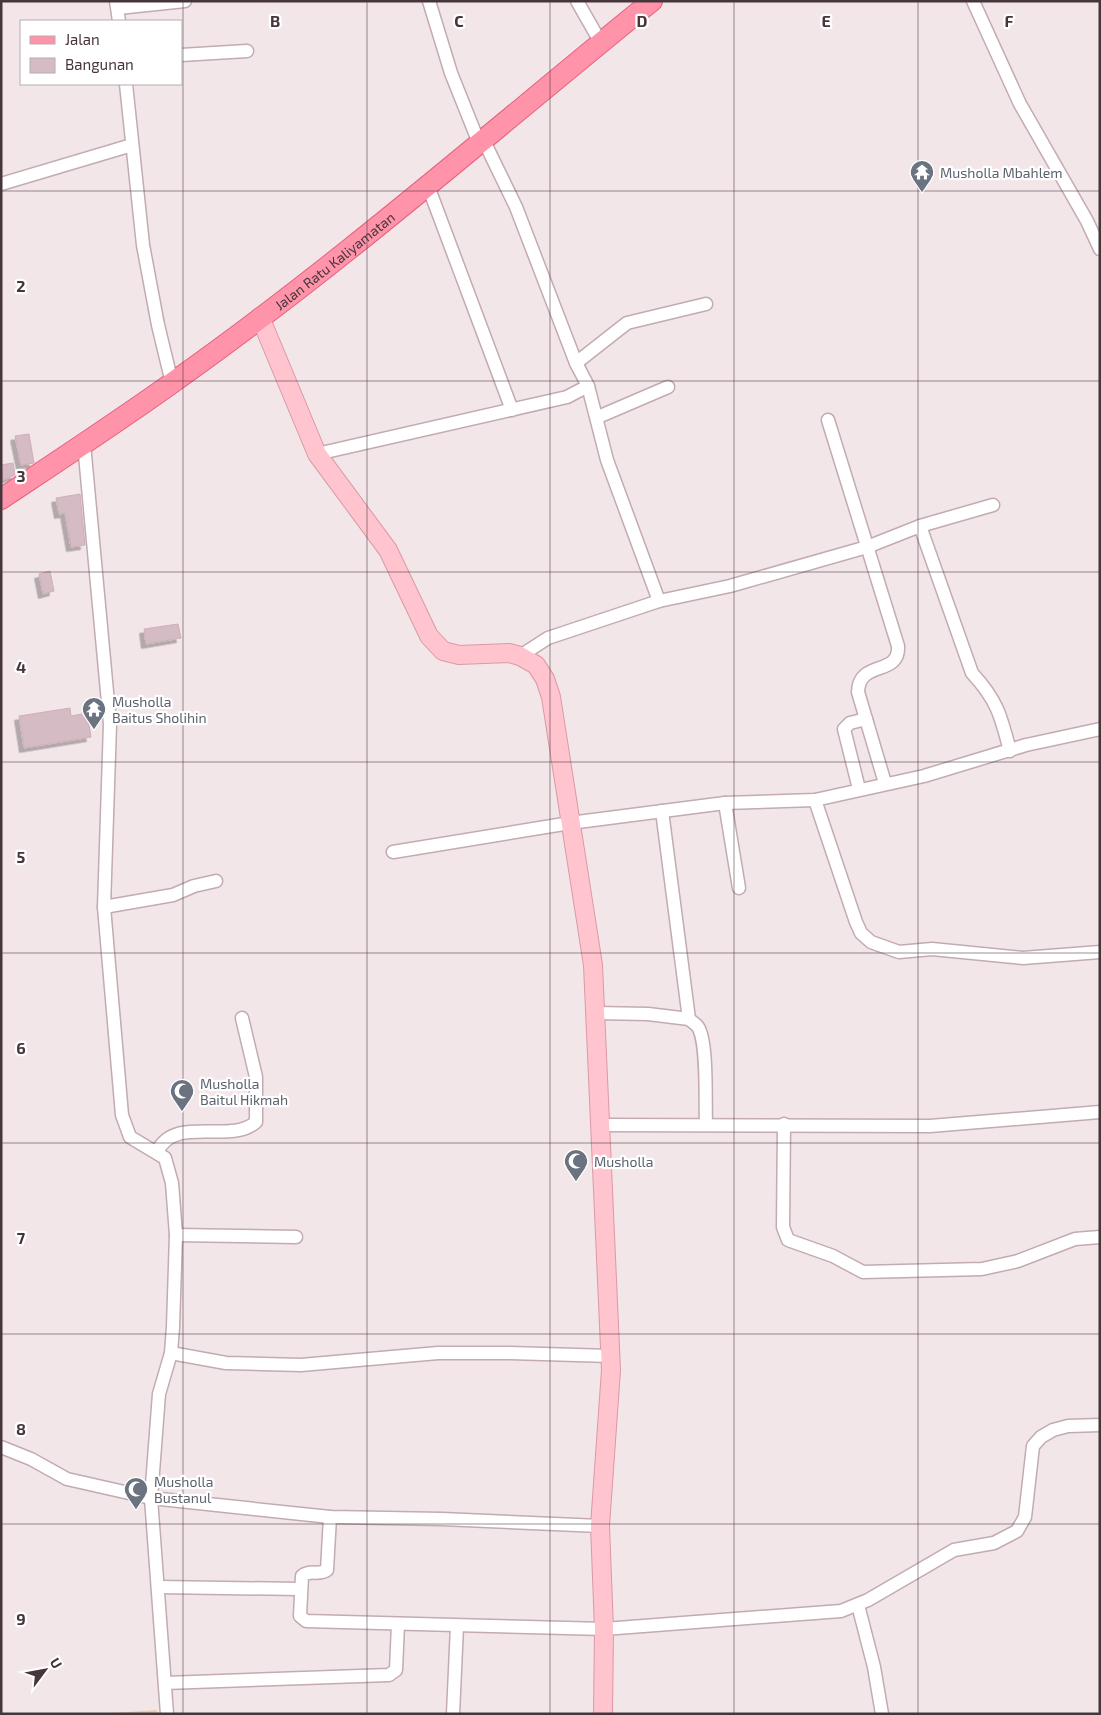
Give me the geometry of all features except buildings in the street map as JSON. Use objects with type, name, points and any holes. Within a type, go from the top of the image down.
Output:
[{"type":"main road","name":"Jalan Ratu Kaliyamatan","points":[[1,499],[172,383],[260,317],[428,186],[481,140],[652,1]]},
{"type":"street","points":[[118,10],[185,1]]},
{"type":"street","points":[[429,1],[452,73],[481,140],[516,207],[576,363],[588,386],[598,417],[600,438],[607,460],[659,601]]},
{"type":"street","points":[[577,1],[601,43]]},
{"type":"street","points":[[973,1],[1020,104],[1087,221],[1100,249]]},
{"type":"street","points":[[182,56],[247,51]]},
{"type":"street","points":[[126,85],[143,245],[158,325],[172,383]]},
{"type":"street","points":[[1,184],[132,146]]},
{"type":"street","points":[[428,186],[512,410]]},
{"type":"street","points":[[576,363],[627,323],[706,304]]},
{"type":"street","points":[[260,317],[317,454],[388,550],[429,636],[444,651],[459,655],[509,654],[520,656],[536,665],[545,679],[551,697],[593,966],[596,1013],[599,1125],[610,1356],[600,1526],[604,1629],[604,1714]]},
{"type":"street","points":[[317,454],[512,410],[567,396],[588,386]]},
{"type":"street","points":[[598,417],[668,387]]},
{"type":"street","points":[[828,420],[893,626],[898,654],[889,665],[865,674],[861,678],[858,692],[885,783]]},
{"type":"street","points":[[84,444],[110,724],[104,907],[122,1115],[130,1136],[165,1158],[169,1170],[176,1235],[171,1353],[159,1394],[151,1498],[167,1714]]},
{"type":"street","points":[[520,656],[548,638],[659,601],[730,586],[867,547],[920,526],[993,505]]},
{"type":"street","points":[[920,526],[972,673],[990,693],[996,704],[1010,750]]},
{"type":"street","points":[[859,789],[844,729],[850,723],[866,719]]},
{"type":"street","points":[[393,852],[570,823],[725,803],[815,800],[885,783],[924,776],[1062,736],[1100,729]]},
{"type":"street","points":[[815,800],[856,922],[861,933],[871,942],[899,952],[932,949],[1022,958],[1100,952]]},
{"type":"street","points":[[725,803],[738,888]]},
{"type":"street","points":[[662,811],[689,1019]]},
{"type":"street","points":[[104,907],[173,894],[194,886],[216,882]]},
{"type":"street","points":[[596,1013],[648,1014],[689,1019],[697,1025],[701,1034],[705,1074],[706,1124]]},
{"type":"street","points":[[157,1152],[161,1143],[169,1137],[199,1130],[242,1130],[256,1122],[256,1077],[242,1018]]},
{"type":"street","points":[[599,1125],[784,1124],[930,1126],[1100,1112]]},
{"type":"street","points":[[784,1124],[783,1227],[788,1240],[833,1256],[863,1272],[982,1268],[1018,1261],[1075,1240],[1100,1237]]},
{"type":"street","points":[[176,1235],[296,1237]]},
{"type":"street","points":[[171,1353],[226,1363],[300,1365],[438,1353],[510,1352],[610,1356]]},
{"type":"street","points":[[330,1517],[327,1570],[324,1572],[305,1573],[302,1576],[300,1616],[306,1621],[604,1629],[841,1611],[858,1605],[954,1550],[994,1542],[1017,1531],[1025,1517],[1033,1446],[1041,1436],[1053,1430],[1068,1426],[1100,1425]]},
{"type":"street","points":[[1,1447],[67,1479],[151,1498],[330,1517],[442,1519],[600,1526]]},
{"type":"street","points":[[158,1587],[300,1589]]},
{"type":"street","points":[[858,1605],[874,1667],[882,1714]]},
{"type":"street","points":[[165,1683],[389,1676],[396,1670],[398,1624]]},
{"type":"street","points":[[453,1714],[457,1626]]},
{"type":"shaded area","points":[[157,1710],[157,1714],[113,1714],[113,1713]]},
{"type":"place","name":"Musholla Mbahlem","points":[[922,193]]},
{"type":"place","name":"Musholla Baitus Sholihin","points":[[94,730]]},
{"type":"place","name":"Musholla Baitul Hikmah","points":[[182,1112]]},
{"type":"place","name":"Musholla","points":[[576,1182]]},
{"type":"place","name":"Musholla Bustanul","points":[[136,1510]]}]
